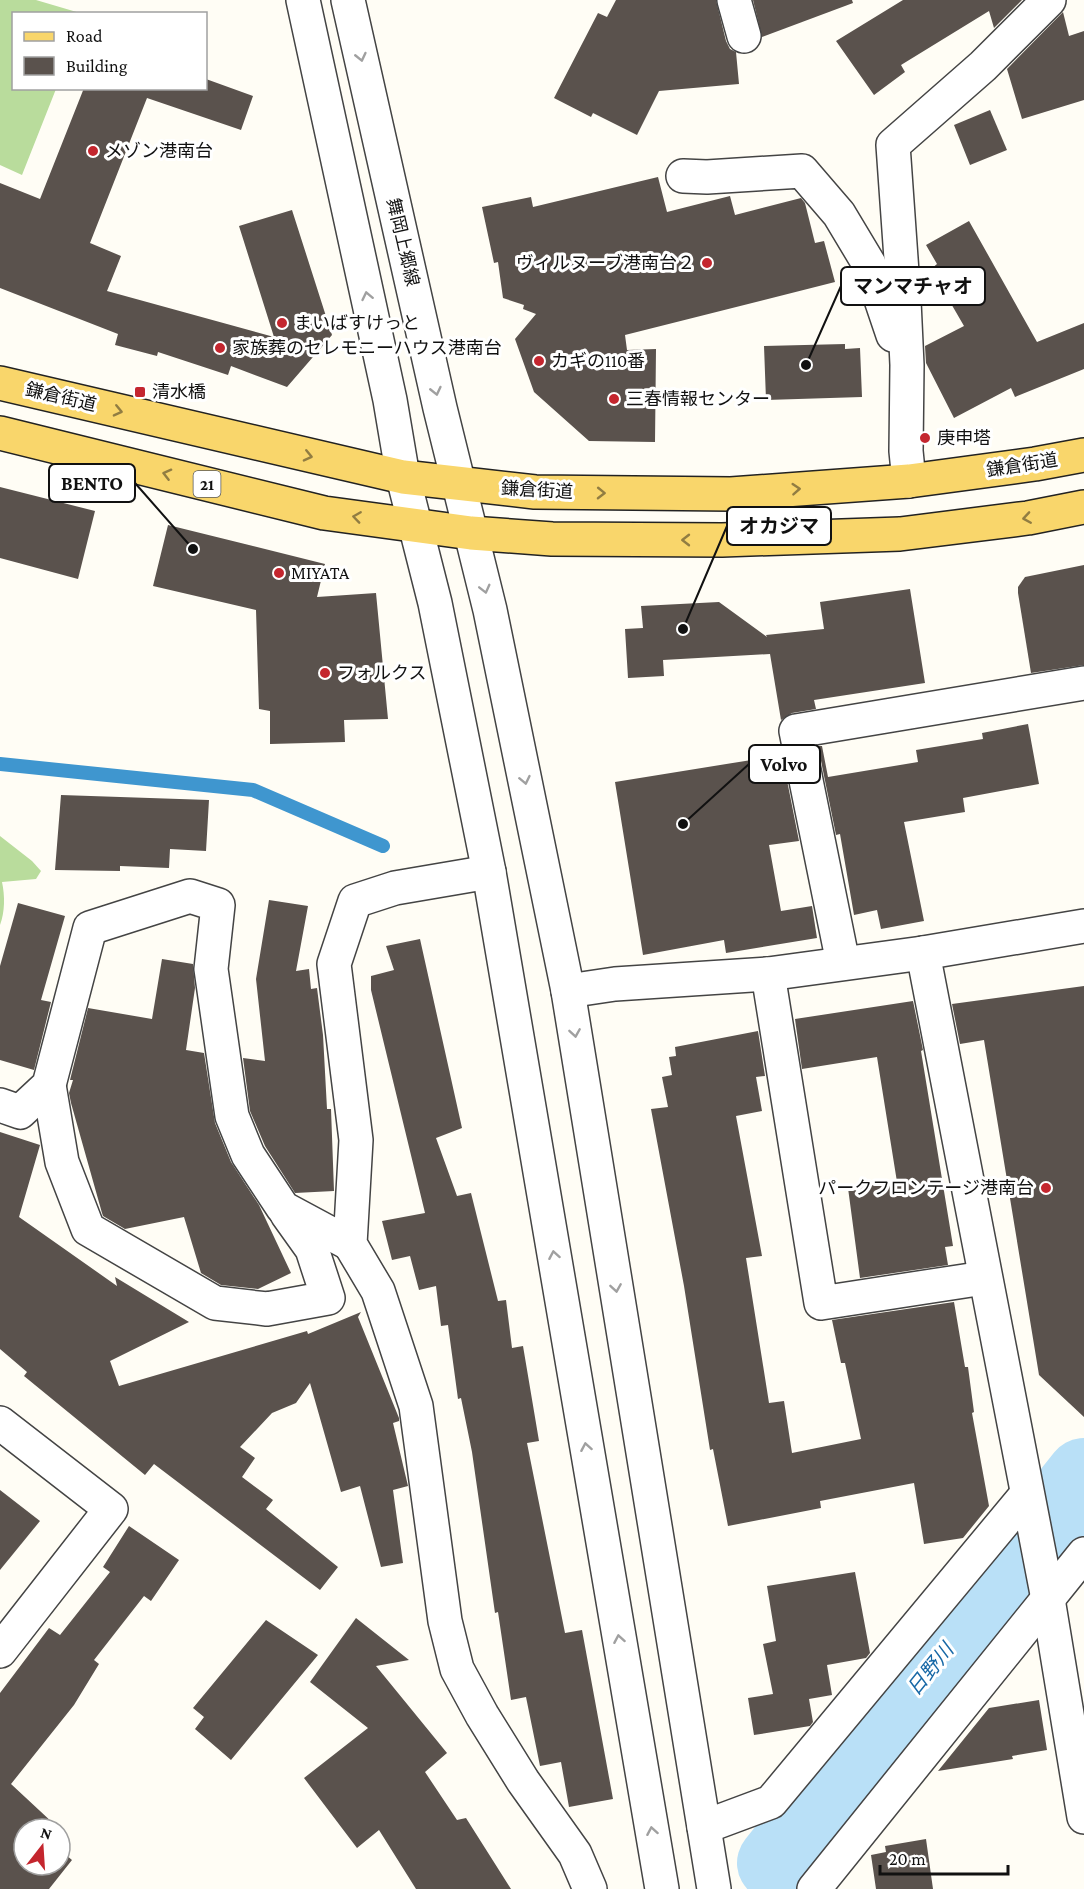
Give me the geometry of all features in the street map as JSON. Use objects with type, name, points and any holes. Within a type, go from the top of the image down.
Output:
[{"type":"main road","name":"鎌倉街道","points":[[0,382],[403,477],[535,492],[731,494],[909,481],[1084,455]]},
{"type":"main road","name":"21","points":[[0,433],[324,513],[471,533],[552,539],[711,540],[900,534],[1028,519],[1084,507]]},
{"type":"street","points":[[303,0],[390,400],[403,477],[435,603],[489,872],[662,1889]]},
{"type":"street","name":"舞岡上郷線","points":[[348,0],[490,610],[568,991],[714,1889]]},
{"type":"street","points":[[734,0],[744,36]]},
{"type":"street","points":[[909,481],[906,451],[906,365],[893,145],[983,66],[1048,0]]},
{"type":"street","points":[[683,176],[706,177],[802,171],[839,214],[869,264],[892,333],[906,365]]},
{"type":"street","points":[[843,963],[796,731],[1084,683]]},
{"type":"street","points":[[350,1245],[356,1140],[334,964],[355,901],[395,888],[489,872]]},
{"type":"street","points":[[190,896],[218,905],[210,969],[232,1116],[248,1155],[312,1249],[328,1298],[267,1309],[215,1303],[88,1229],[62,1162],[49,1085],[90,928],[190,896]]},
{"type":"street","points":[[568,991],[615,984],[768,974],[924,953],[1084,926]]},
{"type":"street","points":[[924,953],[984,1278],[1047,1598],[1084,1817]]},
{"type":"street","points":[[768,974],[821,1303],[984,1278]]},
{"type":"street","points":[[0,1105],[20,1112],[49,1085]]},
{"type":"street","points":[[283,1208],[350,1245],[378,1291],[416,1406],[445,1621],[457,1669],[482,1715],[523,1781],[574,1854],[590,1889]]},
{"type":"street","points":[[0,1423],[111,1509],[0,1651]]},
{"type":"street","points":[[704,1827],[771,1802],[1027,1496]]},
{"type":"street","points":[[814,1889],[1084,1554]]},
{"type":"green space","points":[[0,0],[36,0],[77,12],[12,12],[12,90],[56,90],[22,175],[0,165]]},
{"type":"green space","points":[[0,836],[41,871],[36,879],[2,882],[4,904],[0,925]]},
{"type":"building","points":[[616,0],[716,0],[726,41],[730,49],[736,52],[739,84],[659,91],[637,135],[593,113],[591,117],[554,98],[598,13],[607,17]]},
{"type":"building","points":[[753,0],[852,0],[853,3],[762,37]]},
{"type":"building","points":[[903,0],[1022,0],[994,28],[989,11],[901,65],[905,72],[874,95],[836,41]]},
{"type":"building","points":[[1063,12],[1069,36],[1084,31],[1084,100],[1022,119],[1007,69]]},
{"type":"building","points":[[207,79],[253,96],[241,130],[147,98],[90,243],[121,256],[107,291],[274,337],[239,226],[292,210],[332,335],[287,387],[231,366],[228,375],[158,352],[157,356],[115,345],[118,334],[0,288],[0,183],[40,199],[83,90],[207,90]]},
{"type":"building","points":[[990,110],[1007,150],[970,165],[954,125]]},
{"type":"building","points":[[658,177],[667,212],[730,196],[735,215],[801,198],[805,203],[815,243],[824,241],[835,282],[625,335],[627,350],[656,349],[655,442],[589,441],[534,392],[515,339],[536,314],[523,309],[524,305],[503,298],[498,262],[494,263],[482,207],[531,197],[533,207]]},
{"type":"building","points":[[969,221],[1037,342],[1084,323],[1084,369],[1015,397],[1011,388],[954,418],[926,363],[925,346],[964,326],[931,269],[937,264],[926,245]]},
{"type":"building","points":[[845,344],[845,349],[860,348],[862,397],[766,400],[764,346]]},
{"type":"building","points":[[0,487],[95,511],[78,579],[0,558]]},
{"type":"building","points":[[168,525],[325,564],[317,597],[376,593],[388,719],[344,720],[345,742],[270,744],[270,711],[259,709],[256,610],[153,586]]},
{"type":"building","points":[[1084,565],[1084,665],[1031,673],[1018,587],[1025,577]]},
{"type":"building","points":[[910,589],[925,683],[814,700],[816,709],[792,713],[781,720],[770,654],[663,660],[664,676],[628,678],[625,629],[643,628],[641,606],[719,602],[767,637],[766,635],[824,629],[820,602]]},
{"type":"building","points":[[1028,724],[1039,784],[963,798],[965,812],[904,822],[924,921],[881,929],[877,910],[854,915],[840,834],[836,835],[818,746],[822,746],[828,777],[918,762],[916,750],[983,739],[982,733]]},
{"type":"building","points":[[782,755],[799,841],[769,845],[781,911],[812,906],[817,938],[726,953],[724,940],[643,955],[615,782]]},
{"type":"building","points":[[61,795],[209,800],[206,851],[170,849],[169,868],[120,866],[120,871],[55,870]]},
{"type":"building","points":[[269,900],[308,906],[296,971],[309,969],[311,989],[317,988],[323,1035],[327,1109],[331,1109],[334,1191],[295,1193],[265,1146],[250,1111],[243,1058],[265,1061],[256,979]]},
{"type":"building","points":[[18,903],[65,916],[41,1000],[51,1002],[34,1070],[0,1060],[0,966]]},
{"type":"building","points":[[420,939],[462,1128],[436,1138],[457,1196],[471,1193],[498,1301],[506,1300],[512,1348],[523,1346],[539,1441],[527,1443],[565,1633],[582,1630],[613,1799],[569,1807],[561,1762],[540,1766],[526,1697],[511,1700],[498,1612],[495,1613],[472,1452],[461,1398],[458,1399],[448,1325],[441,1326],[436,1286],[419,1290],[410,1256],[392,1260],[382,1221],[425,1213],[371,990],[371,976],[394,970],[386,946]]},
{"type":"building","points":[[162,959],[193,964],[195,988],[186,1050],[204,1053],[215,1123],[231,1162],[259,1205],[291,1273],[258,1289],[221,1285],[201,1273],[184,1217],[125,1229],[103,1216],[102,1213],[71,1103],[69,1093],[73,1080],[70,1080],[88,1008],[152,1019]]},
{"type":"building","name":"パークフロンテージ港南台","points":[[1084,986],[1084,1417],[1039,1375],[984,1040],[960,1044],[952,1004]]},
{"type":"building","points":[[913,1001],[923,1050],[921,1051],[953,1246],[945,1247],[948,1265],[860,1278],[848,1188],[897,1182],[877,1057],[802,1069],[795,1019]]},
{"type":"building","points":[[758,1031],[765,1076],[756,1077],[762,1111],[736,1116],[762,1256],[746,1258],[769,1403],[784,1401],[792,1453],[861,1439],[845,1363],[841,1363],[832,1320],[954,1302],[965,1367],[968,1367],[974,1412],[972,1413],[989,1506],[963,1538],[924,1544],[914,1483],[820,1501],[821,1508],[728,1526],[713,1449],[710,1450],[684,1286],[651,1109],[668,1107],[662,1077],[672,1075],[669,1057],[676,1056],[675,1047]]},
{"type":"building","points":[[0,1132],[40,1145],[19,1217],[117,1286],[115,1277],[189,1322],[110,1361],[119,1386],[307,1331],[308,1334],[361,1312],[358,1317],[399,1418],[399,1421],[393,1423],[408,1486],[393,1490],[403,1563],[381,1567],[360,1486],[341,1492],[310,1383],[296,1403],[272,1413],[240,1447],[255,1458],[242,1477],[273,1500],[266,1509],[338,1567],[320,1590],[154,1464],[145,1475],[24,1376],[27,1372],[0,1349]]},
{"type":"building","points":[[0,1490],[40,1521],[0,1570]]},
{"type":"building","points":[[129,1526],[179,1560],[151,1601],[144,1596],[94,1660],[99,1664],[74,1705],[11,1784],[46,1817],[12,1817],[12,1877],[59,1877],[49,1889],[0,1889],[0,1693],[49,1628],[60,1635],[110,1572],[103,1567]]},
{"type":"building","points":[[855,1572],[870,1653],[866,1658],[827,1665],[832,1695],[809,1699],[813,1722],[810,1726],[754,1735],[748,1698],[773,1694],[763,1644],[776,1641],[767,1586]]},
{"type":"building","points":[[356,1618],[409,1660],[376,1666],[447,1753],[425,1772],[457,1820],[466,1818],[511,1889],[416,1889],[379,1830],[357,1848],[304,1778],[368,1728],[310,1682]]},
{"type":"building","points":[[266,1620],[318,1655],[231,1760],[195,1729],[204,1717],[193,1708]]},
{"type":"building","points":[[1039,1700],[1047,1750],[1012,1756],[1013,1759],[938,1771],[989,1708]]},
{"type":"building","points":[[926,1839],[933,1889],[876,1889],[871,1855],[886,1852],[885,1846]]},
{"type":"waterway","points":[[0,764],[253,790],[383,846]]},
{"type":"waterway","name":"日野川","points":[[775,1863],[1084,1476]]},
{"type":"place","name":"メゾン港南台","points":[[93,151]]},
{"type":"place","name":"ヴィルヌーブ港南台２","points":[[707,263]]},
{"type":"place","name":"まいばすけっと","points":[[282,323]]},
{"type":"place","name":"家族葬のセレモニーハウス港南台","points":[[220,348]]},
{"type":"place","name":"カギの110番","points":[[539,361]]},
{"type":"place","name":"マンマチャオ","points":[[806,365]]},
{"type":"place","name":"清水橋","points":[[140,392]]},
{"type":"place","name":"三春情報センター","points":[[614,399]]},
{"type":"place","name":"庚申塔","points":[[925,438]]},
{"type":"place","name":"BENTO","points":[[193,549]]},
{"type":"place","name":"MIYATA","points":[[279,573]]},
{"type":"place","name":"オカジマ","points":[[683,629]]},
{"type":"place","name":"フォルクス","points":[[325,673]]},
{"type":"place","name":"Volvo","points":[[683,824]]},
{"type":"place","name":"パークフロンテージ港南台","points":[[1046,1188]]}]
